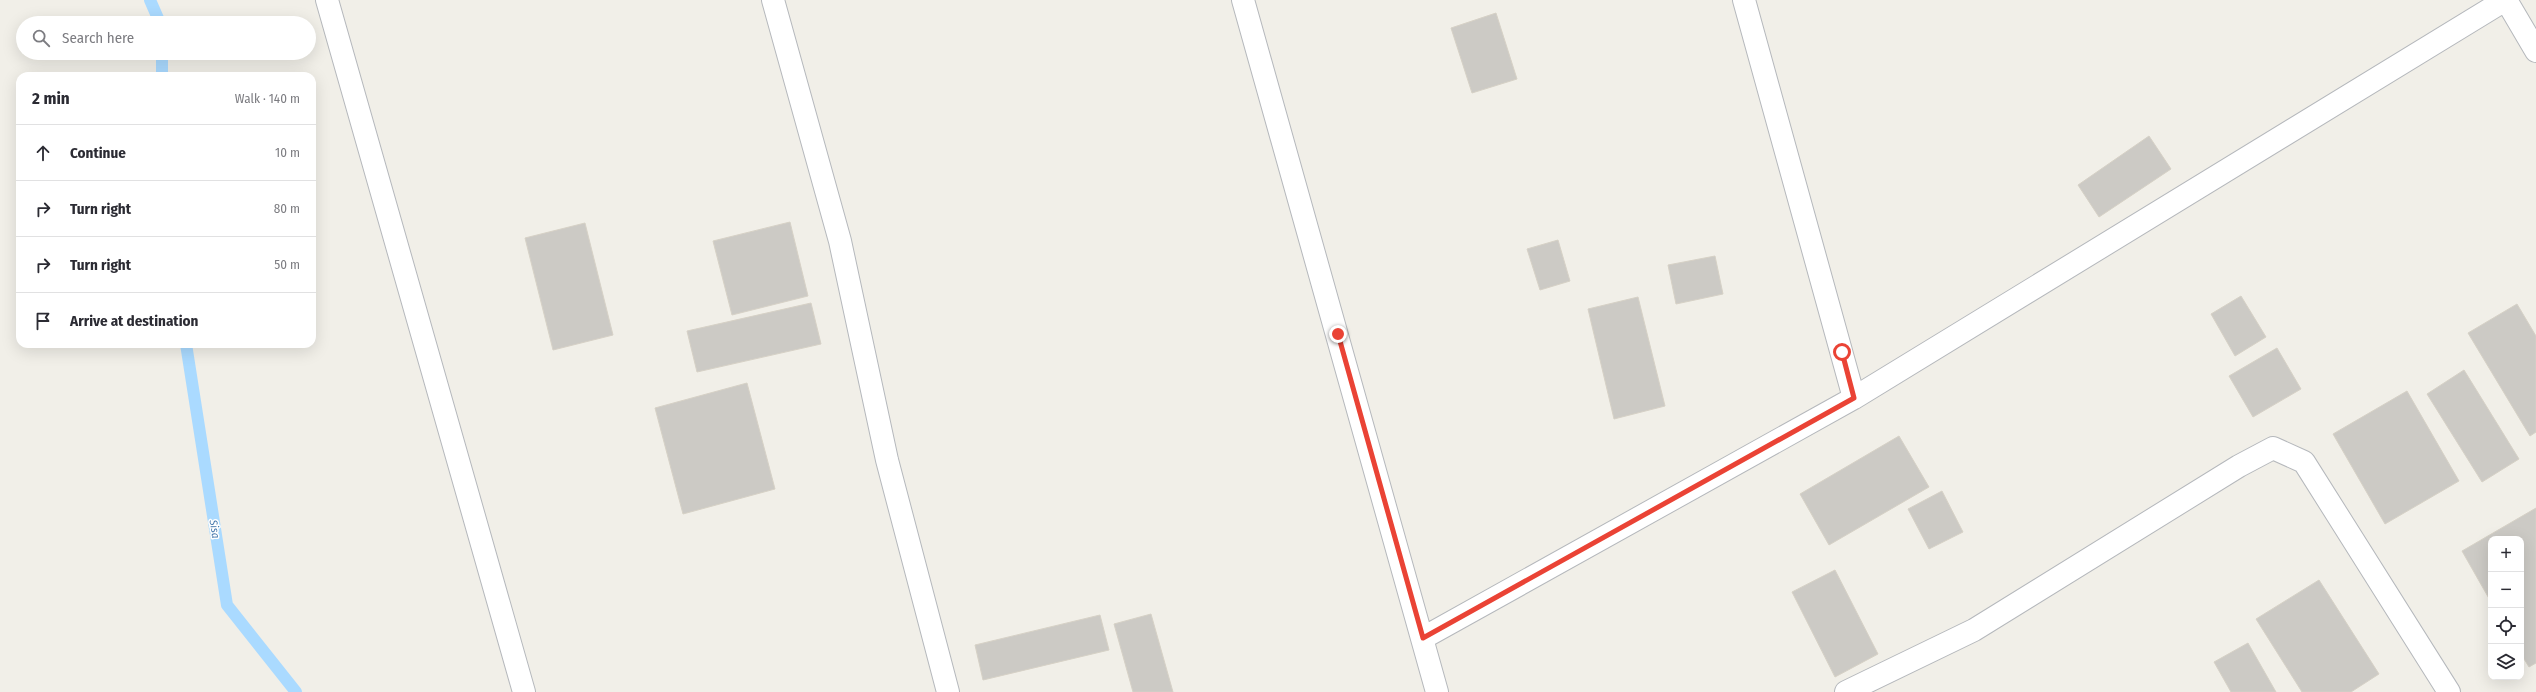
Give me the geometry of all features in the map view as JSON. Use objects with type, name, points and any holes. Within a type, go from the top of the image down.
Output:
[{"type":"street","points":[[326,0],[524,692]]},
{"type":"street","points":[[773,0],[840,241],[887,460],[948,692]]},
{"type":"street","points":[[1243,0],[1437,692]]},
{"type":"street","points":[[1744,0],[1854,398]]},
{"type":"street","points":[[1423,638],[1854,398],[2506,0],[2536,51]]},
{"type":"street","points":[[1846,692],[1974,630],[2239,466],[2273,448],[2304,462],[2449,692]]},
{"type":"building","points":[[1496,13],[1517,79],[1472,93],[1451,28]]},
{"type":"building","points":[[2149,136],[2171,169],[2099,217],[2078,185]]},
{"type":"building","points":[[790,222],[808,296],[732,315],[713,241]]},
{"type":"building","points":[[585,223],[613,335],[553,350],[525,238]]},
{"type":"building","points":[[1558,240],[1570,281],[1540,290],[1527,249]]},
{"type":"building","points":[[1715,256],[1723,294],[1676,304],[1668,265]]},
{"type":"building","points":[[2241,296],[2266,337],[2235,356],[2211,314]]},
{"type":"building","points":[[1638,297],[1665,406],[1614,419],[1588,309]]},
{"type":"building","points":[[811,303],[821,344],[697,372],[687,331]]},
{"type":"building","points":[[2517,304],[2536,336],[2536,432],[2530,436],[2468,333]]},
{"type":"building","points":[[2277,348],[2301,389],[2253,417],[2229,376]]},
{"type":"building","points":[[2464,370],[2519,459],[2482,482],[2427,394]]},
{"type":"building","points":[[747,383],[775,489],[683,514],[655,408]]},
{"type":"building","points":[[2407,391],[2459,481],[2385,524],[2333,434]]},
{"type":"building","points":[[1899,436],[1929,487],[1829,545],[1800,494]]},
{"type":"building","points":[[1942,491],[1963,532],[1929,549],[1908,509]]},
{"type":"building","points":[[2536,508],[2536,663],[2529,667],[2524,659],[2524,536],[2488,536],[2488,597],[2462,551]]},
{"type":"building","points":[[1835,570],[1878,654],[1835,677],[1792,592]]},
{"type":"building","points":[[2319,580],[2379,674],[2351,692],[2302,692],[2256,619]]},
{"type":"building","points":[[1151,614],[1173,692],[1133,692],[1114,624]]},
{"type":"building","points":[[1100,615],[1109,650],[983,680],[975,645]]},
{"type":"building","points":[[2248,643],[2276,692],[2231,692],[2214,662]]},
{"type":"waterway","name":"Sisa","points":[[150,0],[157,16]]},
{"type":"waterway","name":"Sisa","points":[[162,60],[162,72]]},
{"type":"waterway","name":"Sisa","points":[[187,348],[227,605],[296,692]]},
{"type":"route","points":[[1338,334],[1423,638],[1854,398],[1842,352]]}]
